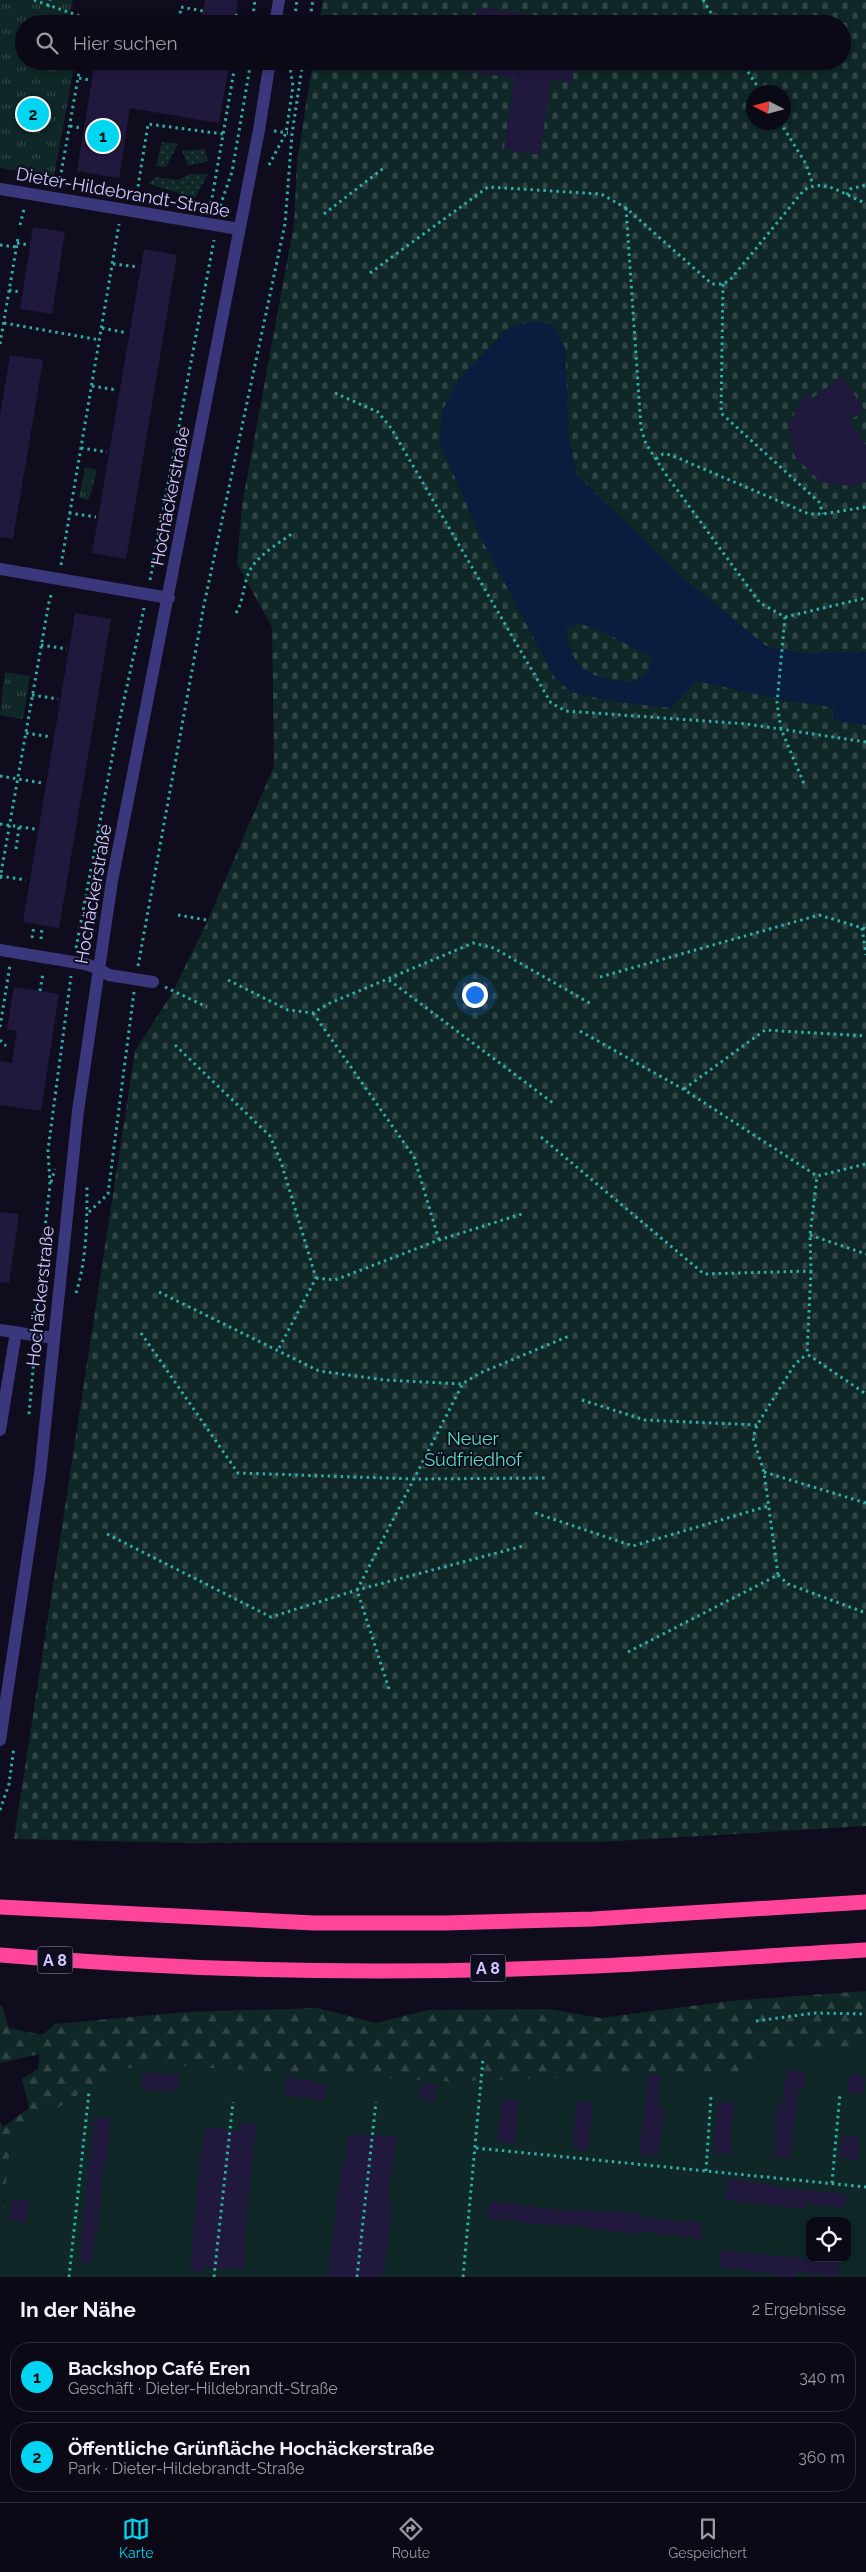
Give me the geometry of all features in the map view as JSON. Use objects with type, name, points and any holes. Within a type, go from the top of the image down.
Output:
[{"type":"highway","points":[[0,1907],[314,1923],[444,1923],[593,1919],[866,1902]]},
{"type":"highway","name":"A 8","points":[[0,1955],[110,1965],[310,1970],[595,1966],[866,1950]]},
{"type":"street","points":[[276,15],[279,0]]},
{"type":"street","name":"Hochäckerstraße","points":[[0,1740],[40,1474],[71,1166],[97,968],[260,130],[269,70]]},
{"type":"street","name":"Dieter-Hildebrandt-Straße","points":[[0,188],[240,230]]},
{"type":"street","points":[[0,569],[169,598]]},
{"type":"street","points":[[6,951],[97,968],[109,976],[153,982]]},
{"type":"street","points":[[0,1330],[53,1338]]},
{"type":"street","points":[[0,1430],[16,1332]]},
{"type":"path","points":[[34,0],[48,7],[75,15]]},
{"type":"path","points":[[48,7],[50,0]]},
{"type":"path","points":[[252,15],[255,0]]},
{"type":"path","points":[[295,15],[297,0]]},
{"type":"path","points":[[310,15],[313,0]]},
{"type":"path","points":[[703,0],[712,15]]},
{"type":"path","points":[[180,15],[181,7],[203,10]]},
{"type":"path","points":[[57,198],[79,70]]},
{"type":"path","points":[[211,204],[234,70]]},
{"type":"path","points":[[219,206],[232,172],[250,70]]},
{"type":"path","points":[[286,133],[293,86],[290,70]]},
{"type":"path","points":[[73,1300],[82,1265],[89,1212],[108,1194],[136,980],[206,592],[285,224],[292,134],[302,70]]},
{"type":"path","points":[[747,70],[756,85]]},
{"type":"path","points":[[78,78],[90,80]]},
{"type":"path","points":[[137,193],[148,124],[223,134]]},
{"type":"path","points":[[70,126],[81,128]]},
{"type":"path","points":[[785,130],[806,164],[813,185]]},
{"type":"path","points":[[324,214],[385,166]]},
{"type":"path","points":[[370,273],[488,187],[601,194],[626,208],[712,284],[723,284],[730,280],[804,190],[813,185],[824,184],[866,203]]},
{"type":"path","points":[[847,194],[850,189],[866,185]]},
{"type":"path","points":[[626,208],[638,412],[646,444],[760,603],[785,617],[866,598]]},
{"type":"path","points":[[26,880],[0,877],[49,602],[57,579],[122,210]]},
{"type":"path","points":[[0,344],[18,238]]},
{"type":"path","points":[[151,577],[214,242]]},
{"type":"path","points":[[0,245],[29,245]]},
{"type":"path","points":[[113,264],[139,267]]},
{"type":"path","points":[[723,284],[722,413],[820,502],[823,514]]},
{"type":"path","points":[[9,290],[20,292]]},
{"type":"path","points":[[4,323],[100,340]]},
{"type":"path","points":[[102,328],[127,333]]},
{"type":"path","points":[[92,386],[117,390]]},
{"type":"path","points":[[334,393],[378,412],[392,428],[551,703],[566,711],[747,724],[866,742]]},
{"type":"path","points":[[80,448],[107,452]]},
{"type":"path","points":[[656,459],[663,454],[671,455],[809,514],[823,514],[866,507]]},
{"type":"path","points":[[69,513],[96,517]]},
{"type":"path","points":[[236,613],[241,604],[247,578],[253,564],[294,532]]},
{"type":"path","points":[[76,945],[110,770],[144,611]]},
{"type":"path","points":[[785,617],[777,703],[781,729],[805,786]]},
{"type":"path","points":[[41,645],[67,649]]},
{"type":"path","points":[[32,695],[58,699]]},
{"type":"path","points":[[26,733],[51,737]]},
{"type":"path","points":[[0,776],[42,783]]},
{"type":"path","points":[[0,824],[36,829]]},
{"type":"path","points":[[16,849],[19,827]]},
{"type":"path","points":[[178,915],[206,920]]},
{"type":"path","points":[[600,977],[819,915],[864,929],[866,955]]},
{"type":"path","points":[[32,938],[34,926]]},
{"type":"path","points":[[41,939],[42,927]]},
{"type":"path","points":[[228,980],[288,1010],[313,1014],[328,1004],[473,943],[494,948],[591,1004]]},
{"type":"path","points":[[0,1027],[6,951]]},
{"type":"path","points":[[40,990],[43,973]]},
{"type":"path","points":[[34,1318],[50,1185],[48,1150],[71,978]]},
{"type":"path","points":[[388,980],[553,1103]]},
{"type":"path","points":[[172,990],[207,1007]]},
{"type":"path","points":[[313,1014],[414,1157],[439,1240]]},
{"type":"path","points":[[684,1089],[765,1030],[866,1036]]},
{"type":"path","points":[[580,1031],[684,1089],[817,1176],[866,1164]]},
{"type":"path","points":[[0,1040],[6,1046]]},
{"type":"path","points":[[175,1045],[270,1136],[281,1162],[316,1278],[278,1350]]},
{"type":"path","points":[[541,1137],[704,1274],[811,1271]]},
{"type":"path","points":[[817,1176],[810,1235],[811,1271],[807,1354],[795,1364],[757,1425],[753,1438],[764,1472],[778,1575],[788,1584],[866,1613]]},
{"type":"path","points":[[316,1278],[335,1280],[439,1240],[525,1213]]},
{"type":"path","points":[[810,1235],[866,1254]]},
{"type":"path","points":[[159,1292],[319,1371],[385,1380],[462,1384]]},
{"type":"path","points":[[141,1333],[238,1473],[415,1480],[548,1478]]},
{"type":"path","points":[[29,1419],[36,1336]]},
{"type":"path","points":[[389,1689],[357,1590],[415,1480],[462,1384],[480,1373],[569,1336]]},
{"type":"path","points":[[807,1354],[866,1394]]},
{"type":"path","points":[[582,1400],[645,1420],[757,1425]]},
{"type":"path","points":[[764,1472],[866,1503]]},
{"type":"path","points":[[536,1513],[633,1546],[768,1506]]},
{"type":"path","points":[[107,1534],[271,1617],[357,1590],[522,1546]]},
{"type":"path","points":[[628,1652],[778,1575]]},
{"type":"path","points":[[756,2021],[815,2013],[866,2014]]},
{"type":"path","points":[[463,2277],[483,2059]]},
{"type":"path","points":[[69,2277],[89,2092]]},
{"type":"path","points":[[832,2183],[840,2093]]},
{"type":"path","points":[[706,2171],[711,2096]]},
{"type":"path","points":[[214,2277],[233,2102]]},
{"type":"path","points":[[357,2277],[376,2102]]},
{"type":"path","points":[[476,2148],[866,2187]]},
{"type":"green space","points":[[0,0],[73,0],[70,15],[15,15],[15,70],[73,70],[54,177],[0,168]]},
{"type":"green space","name":"Neuer Südfriedhof","points":[[323,0],[866,0],[866,1826],[600,1842],[187,1843],[14,1839],[135,1051],[171,995],[208,920],[274,766],[272,627],[237,564],[242,505],[294,224],[297,162],[312,70],[851,70],[851,15],[320,15]]},
{"type":"green space","points":[[162,142],[178,144],[166,167],[156,166]]},
{"type":"green space","points":[[205,149],[208,161],[188,166],[182,151]]},
{"type":"green space","points":[[190,174],[208,174],[195,198],[149,184],[155,177],[178,180]]},
{"type":"green space","points":[[85,467],[97,470],[89,500],[79,498]]},
{"type":"green space","points":[[5,672],[30,676],[23,719],[0,715]]},
{"type":"green space","points":[[866,1991],[866,2053],[772,2049],[738,2073],[437,2083],[159,2065],[115,2070],[10,2148],[0,2242],[0,2121],[3,2127],[29,2108],[22,2079],[38,2069],[40,2054],[0,2063],[0,2005],[9,2028],[42,2035],[55,2024],[185,2012],[318,2008],[376,2023],[428,2010],[550,2009],[600,2018],[729,2001]]},
{"type":"green space","points":[[772,2049],[866,2053],[866,2277],[0,2277],[0,2242],[10,2148],[44,2117],[115,2070],[159,2065],[458,2082],[738,2073]]},
{"type":"water","points":[[535,321],[553,325],[565,347],[569,439],[577,475],[683,578],[766,646],[801,653],[866,652],[866,725],[834,720],[832,716],[836,708],[783,700],[697,681],[671,708],[611,701],[572,692],[556,680],[481,538],[440,443],[442,411],[458,380],[509,327]],"holes":[[[578,623],[599,630],[652,657],[649,671],[632,683],[605,678],[586,671],[573,656],[566,629]]]},
{"type":"building","points":[[205,0],[238,0],[236,15],[202,15]]},
{"type":"building","points":[[477,7],[532,15],[476,15]]},
{"type":"building","points":[[94,70],[228,70],[219,123],[130,108],[119,178],[77,171]]},
{"type":"building","points":[[458,70],[574,70],[572,83],[551,80],[540,155],[504,149],[514,78]]},
{"type":"building","points":[[33,227],[65,232],[52,314],[20,309]]},
{"type":"building","points":[[144,249],[177,255],[126,559],[92,553]]},
{"type":"building","points":[[10,355],[43,360],[13,539],[0,537],[0,416]]},
{"type":"building","points":[[842,377],[865,410],[849,421],[866,445],[866,481],[851,486],[821,482],[795,457],[789,424],[806,393],[811,399]]},
{"type":"building","points":[[75,613],[111,619],[59,928],[23,922]]},
{"type":"building","points":[[14,987],[59,994],[41,1111],[0,1105],[0,1061],[12,1063],[17,1031],[7,1029]]},
{"type":"building","points":[[0,1212],[19,1214],[9,1283],[0,1282]]},
{"type":"building","points":[[787,2069],[806,2073],[805,2090],[798,2089],[790,2159],[774,2157],[777,2105],[782,2106]]},
{"type":"building","points":[[143,2072],[179,2075],[178,2092],[142,2089]]},
{"type":"building","points":[[649,2074],[660,2075],[658,2108],[664,2108],[658,2157],[639,2154]]},
{"type":"building","points":[[850,2075],[865,2076],[863,2094],[848,2093]]},
{"type":"building","points":[[286,2077],[326,2084],[324,2100],[283,2095]]},
{"type":"building","points":[[421,2084],[436,2085],[435,2101],[419,2099]]},
{"type":"building","points":[[503,2099],[519,2101],[514,2144],[497,2142]]},
{"type":"building","points":[[576,2101],[593,2102],[588,2151],[573,2149]]},
{"type":"building","points":[[718,2101],[735,2104],[730,2138],[732,2138],[731,2154],[713,2153]]},
{"type":"building","points":[[94,2117],[111,2119],[107,2164],[104,2163],[98,2228],[96,2228],[92,2263],[79,2262]]},
{"type":"building","points":[[240,2122],[256,2124],[246,2223],[244,2270],[204,2267],[204,2272],[190,2271],[200,2160],[206,2127],[239,2131]]},
{"type":"building","points":[[348,2134],[396,2137],[388,2201],[391,2201],[390,2229],[382,2277],[328,2277],[341,2167],[344,2168]]},
{"type":"building","points":[[842,2136],[859,2137],[858,2160],[840,2158]]},
{"type":"building","points":[[727,2178],[774,2185],[774,2187],[846,2194],[844,2208],[805,2204],[805,2209],[725,2200]]},
{"type":"building","points":[[12,2199],[29,2200],[26,2223],[9,2221]]},
{"type":"building","points":[[490,2201],[556,2210],[638,2212],[637,2216],[687,2223],[687,2221],[702,2222],[701,2239],[636,2230],[636,2234],[588,2229],[589,2226],[535,2224],[488,2218]]},
{"type":"building","points":[[720,2250],[806,2259],[806,2262],[840,2262],[838,2277],[797,2272],[797,2277],[782,2277],[782,2275],[718,2267]]},
{"type":"place","name":"Öffentliche Grünfläche Hochäckerstraße","points":[[33,114]]},
{"type":"place","name":"Backshop Café Eren","points":[[103,136]]}]
